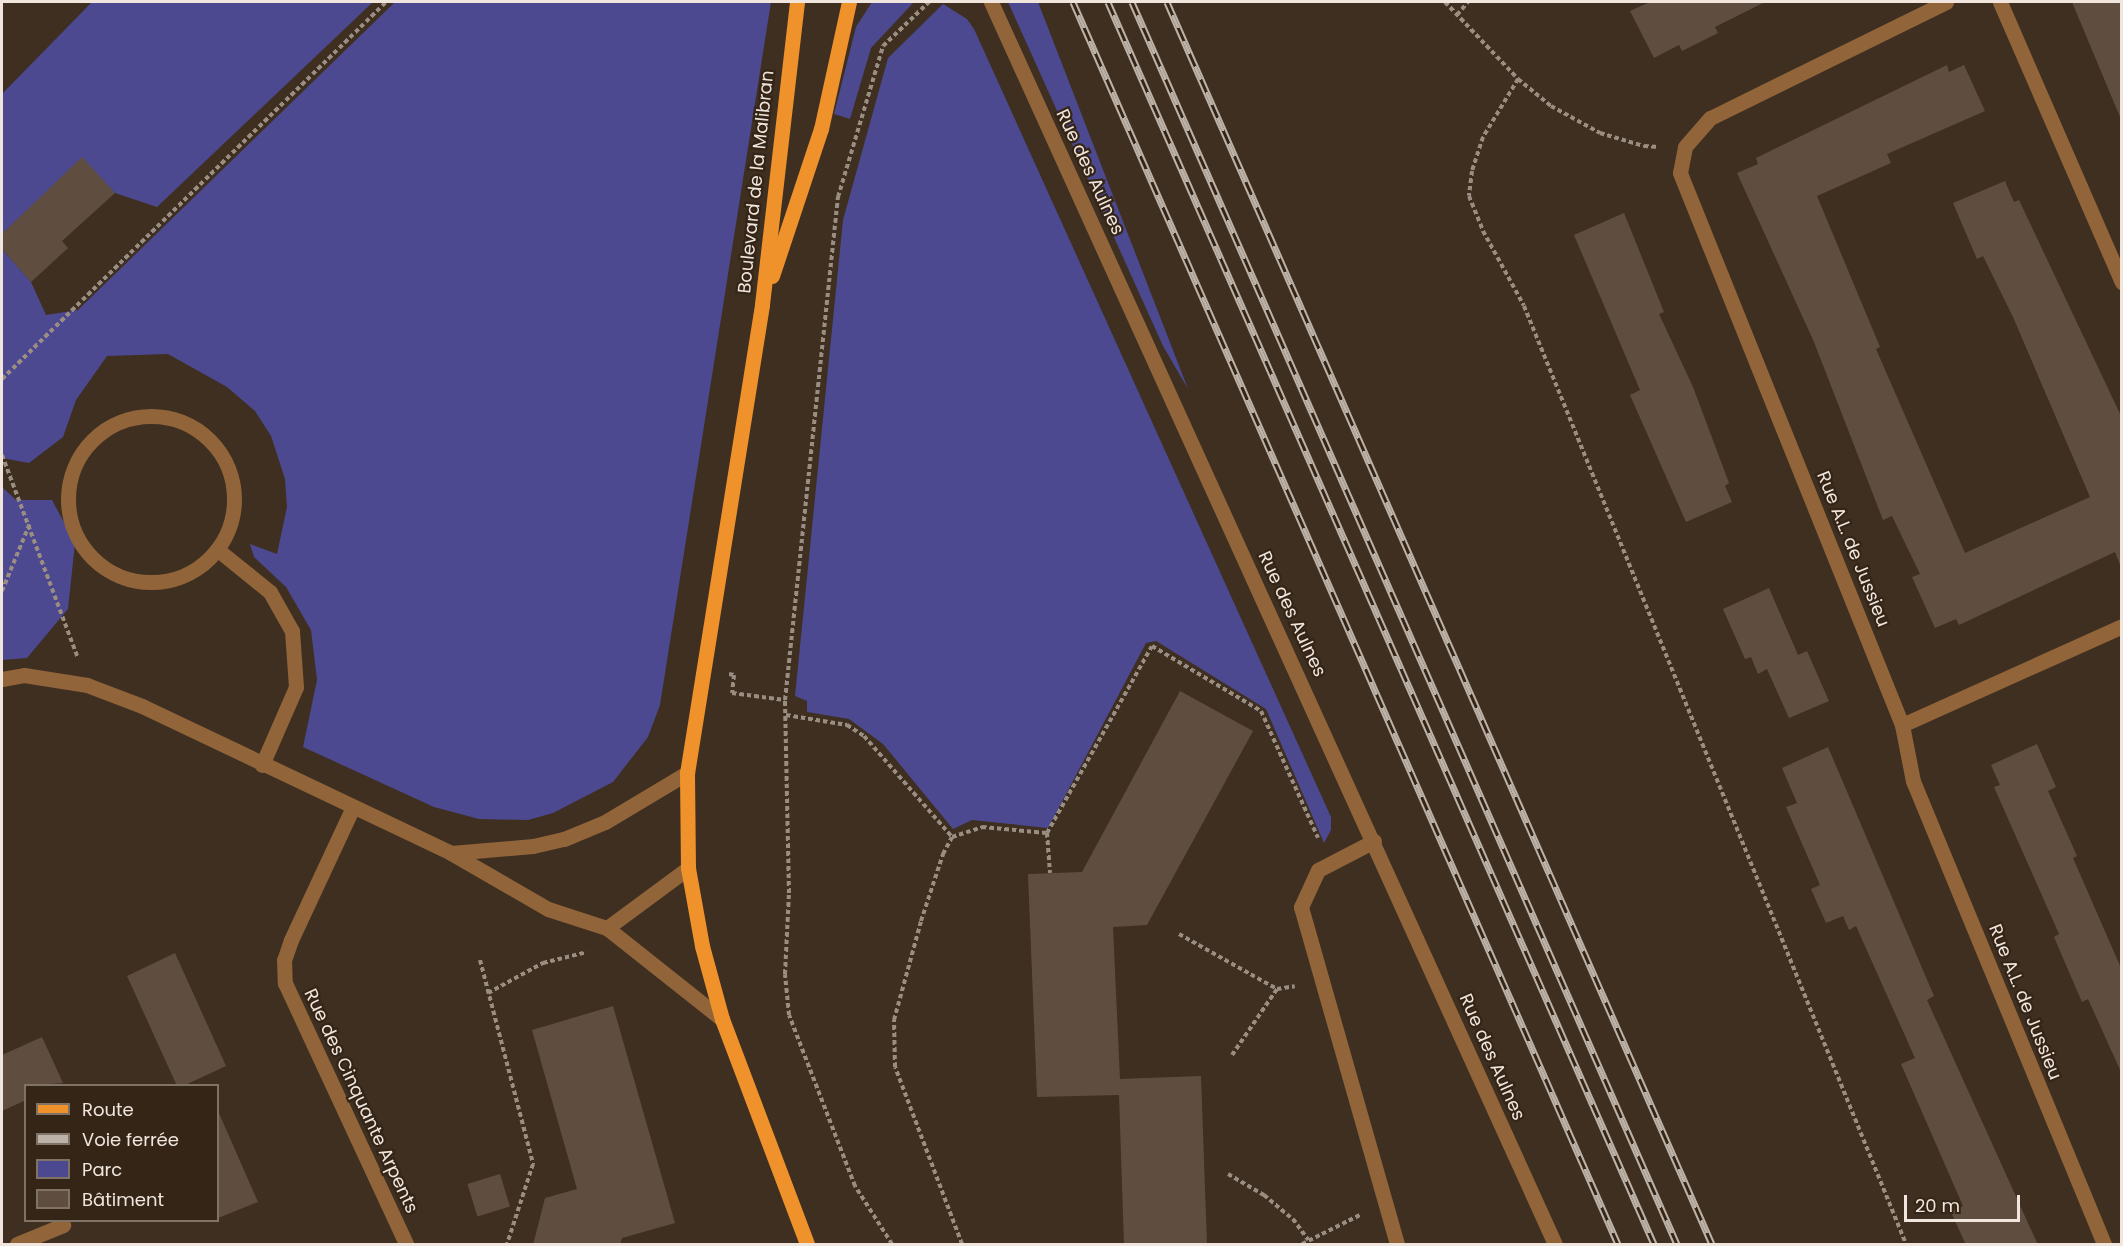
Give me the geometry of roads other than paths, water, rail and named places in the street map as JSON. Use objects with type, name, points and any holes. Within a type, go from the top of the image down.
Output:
[{"type":"main road","name":"Boulevard de la Malibran","points":[[762,305],[796,2]]},
{"type":"main road","name":"Boulevard de la Malibran","points":[[762,305],[821,129],[849,2]]},
{"type":"main road","points":[[762,305],[700,669],[687,772],[688,868],[722,1019],[807,1245]]},
{"type":"street","name":"Rue des Aulnes","points":[[991,2],[1374,841],[1555,1245]]},
{"type":"street","name":"Rue A.L. de Jussieu","points":[[1946,2],[1710,118],[1685,147],[1680,173],[1902,725],[1913,782],[2104,1245]]},
{"type":"street","points":[[2000,2],[2121,283]]},
{"type":"street","points":[[153,416],[190,425],[213,443],[229,467],[235,496],[231,524],[218,550],[199,568],[176,580],[159,582],[124,579],[101,567],[83,548],[71,524],[67,498],[71,473],[85,447],[107,428],[134,417],[153,416]]},
{"type":"street","points":[[218,550],[270,591],[292,631],[296,687],[262,765]]},
{"type":"street","points":[[1902,725],[2121,626]]},
{"type":"street","points":[[2,679],[24,675],[87,685],[142,706],[451,853],[548,909],[607,928],[722,1019]]},
{"type":"street","points":[[451,853],[532,846],[564,839],[605,822],[687,772]]},
{"type":"street","name":"Rue des Cinquante Arpents","points":[[353,807],[291,940],[284,960],[285,983],[406,1245]]},
{"type":"street","points":[[1374,841],[1318,870],[1301,907],[1397,1245]]},
{"type":"street","points":[[607,928],[688,868]]},
{"type":"street","points":[[17,1245],[63,1225]]},
{"type":"railway","points":[[1073,2],[1618,1244]]},
{"type":"railway","points":[[1108,2],[1654,1244]]},
{"type":"railway","points":[[1132,2],[1677,1244]]},
{"type":"railway","points":[[1167,2],[1712,1244]]}]
